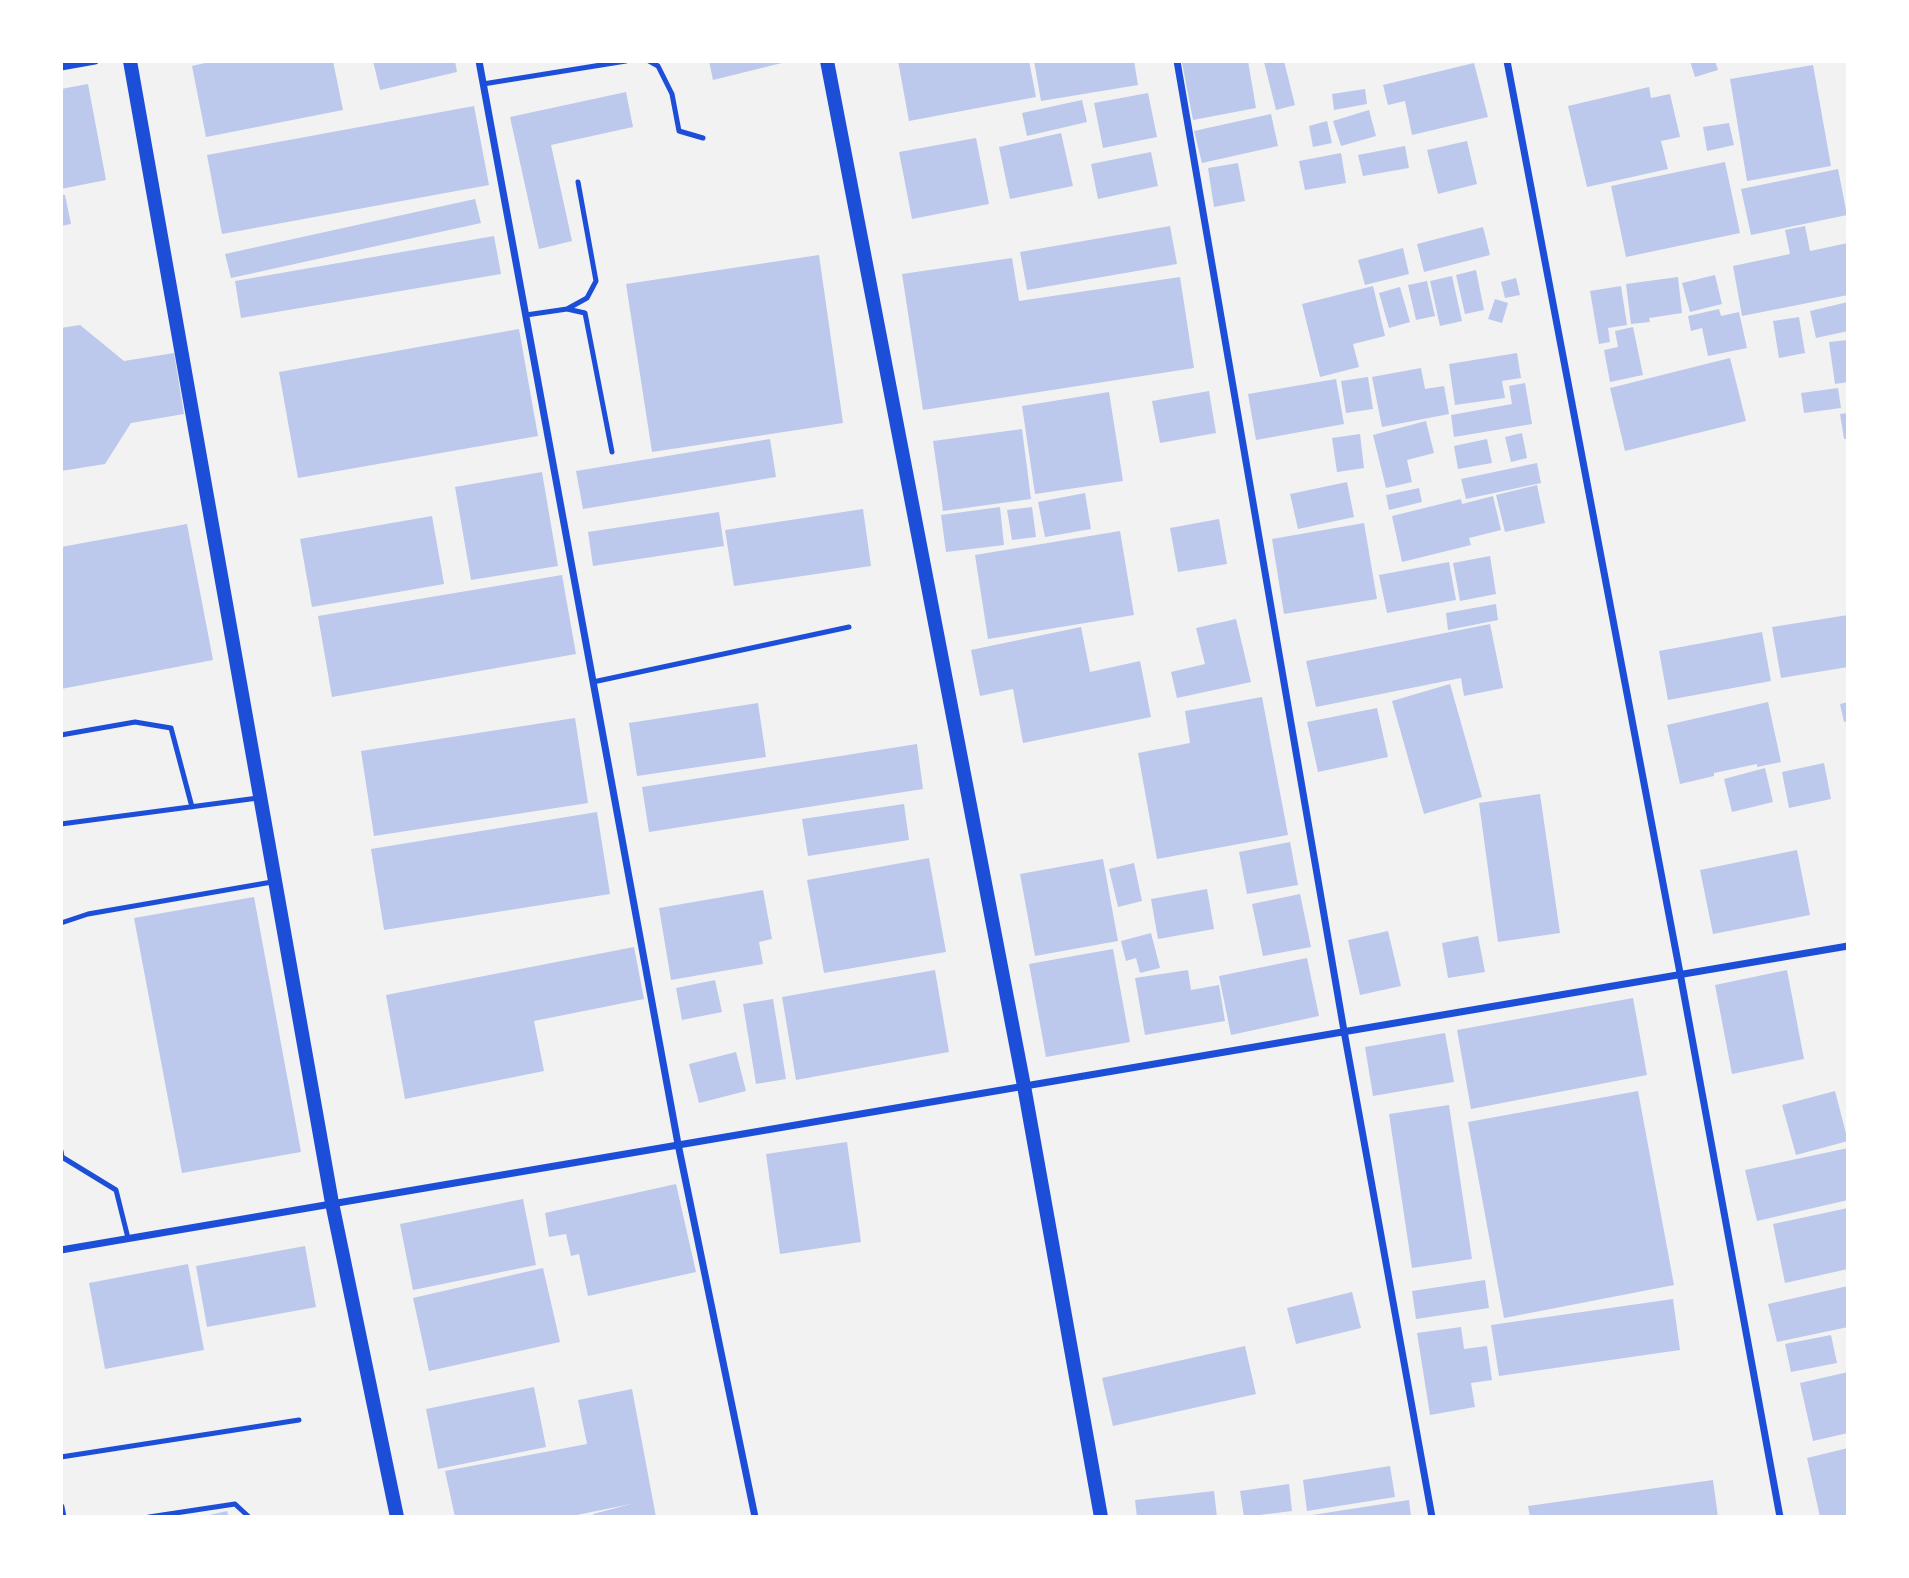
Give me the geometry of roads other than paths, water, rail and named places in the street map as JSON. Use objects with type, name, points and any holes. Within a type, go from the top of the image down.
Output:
[{"type":"main road","points":[[130,61],[332,1203],[397,1517]]},
{"type":"main road","points":[[827,61],[1024,1086],[1101,1517]]},
{"type":"street","points":[[61,67],[95,61]]},
{"type":"street","points":[[479,61],[678,1144],[755,1517]]},
{"type":"street","points":[[1178,61],[1343,1031],[1432,1517]]},
{"type":"street","points":[[1507,61],[1780,1517]]},
{"type":"street","points":[[61,1250],[1848,946]]},
{"type":"street","points":[[61,1507],[63,1517]]},
{"type":"lane","points":[[483,84],[626,61]]},
{"type":"lane","points":[[649,61],[658,66],[672,94],[680,131],[703,138]]},
{"type":"lane","points":[[526,316],[567,309],[587,298],[596,281],[578,182]]},
{"type":"lane","points":[[567,309],[585,313],[612,452]]},
{"type":"lane","points":[[593,682],[849,627]]},
{"type":"lane","points":[[61,735],[135,722],[171,727],[192,807]]},
{"type":"lane","points":[[61,824],[261,798]]},
{"type":"lane","points":[[61,923],[88,914],[275,882]]},
{"type":"lane","points":[[61,1152],[62,1157],[116,1190],[128,1238]]},
{"type":"lane","points":[[61,1457],[299,1420]]},
{"type":"lane","points":[[149,1517],[235,1504],[249,1517]]}]
